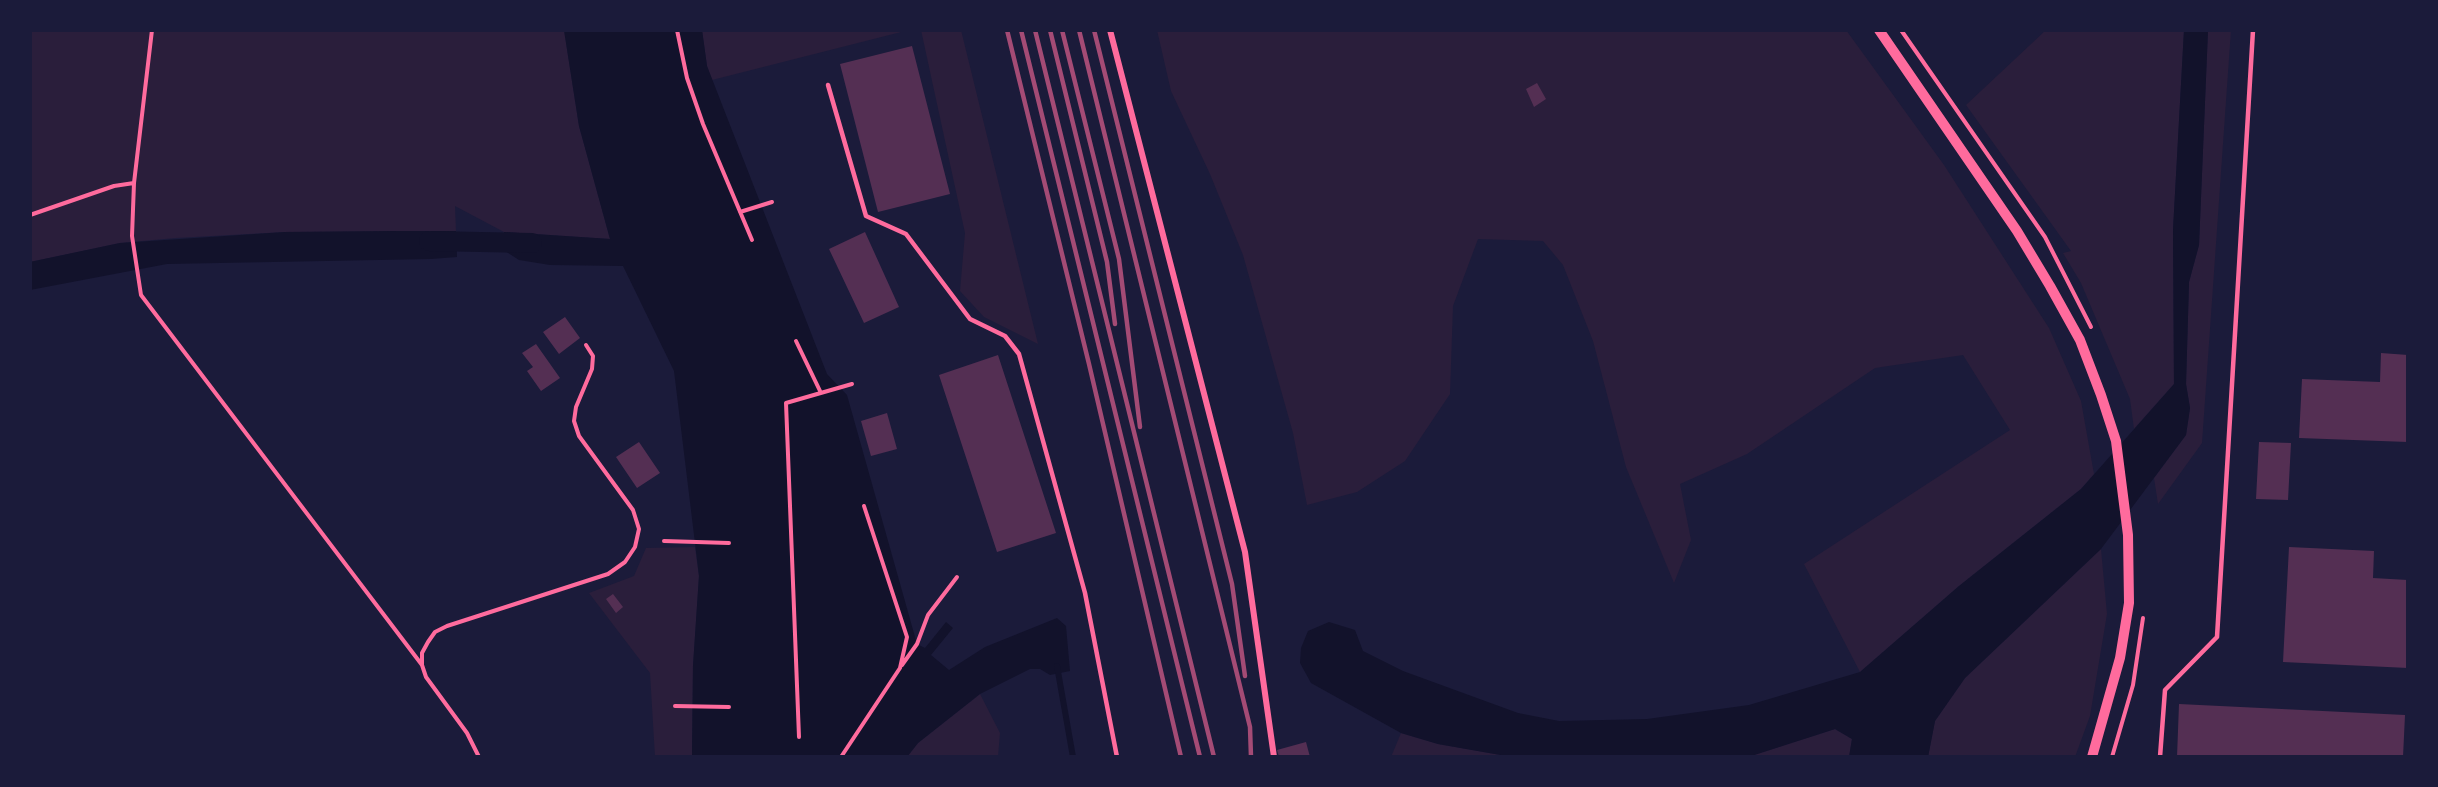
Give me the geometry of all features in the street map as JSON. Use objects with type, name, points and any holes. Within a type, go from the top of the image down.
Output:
[{"type":"street","points":[[1110,30],[1245,552],[1274,757]]},
{"type":"street","points":[[1879,30],[2017,231],[2050,286],[2080,340],[2102,395],[2116,441],[2128,535],[2129,603],[2120,658],[2092,757]]},
{"type":"lane","points":[[2160,757],[2165,690],[2217,637],[2253,30]]},
{"type":"lane","points":[[828,85],[866,216],[906,234],[970,319],[1005,336],[1019,354],[1085,593],[1116,757]]},
{"type":"path","points":[[152,30],[134,183],[132,236],[141,295],[422,665]]},
{"type":"path","points":[[677,30],[690,87],[752,240]]},
{"type":"path","points":[[30,215],[114,186],[134,183]]},
{"type":"path","points":[[740,212],[772,202]]},
{"type":"path","points":[[796,341],[821,393]]},
{"type":"path","points":[[479,757],[468,733],[426,677],[422,665],[422,652],[435,632],[447,626],[608,574],[625,562],[635,547],[639,529],[633,510],[579,436],[574,421],[576,407],[592,369],[593,356],[586,345]]},
{"type":"path","points":[[799,737],[786,403],[852,384]]},
{"type":"path","points":[[864,506],[907,636],[900,668]]},
{"type":"path","points":[[664,541],[729,543]]},
{"type":"path","points":[[841,757],[917,644],[928,615],[957,577]]},
{"type":"path","points":[[675,706],[729,707]]},
{"type":"shaded area","points":[[30,30],[564,30],[579,126],[610,239],[504,232],[455,206],[456,231],[285,232],[176,238],[120,243],[30,262]]},
{"type":"shaded area","points":[[564,30],[702,30],[707,66],[827,374],[847,395],[917,644],[925,648],[946,622],[953,628],[931,655],[949,670],[985,647],[1057,618],[1066,626],[1070,671],[1050,675],[1040,669],[1030,669],[980,694],[918,743],[907,757],[692,757],[693,666],[699,576],[674,371],[623,266],[550,265],[519,260],[505,251],[504,232],[610,239],[579,126]]},
{"type":"shaded area","points":[[702,30],[909,30],[712,80],[707,66]]},
{"type":"shaded area","points":[[921,30],[961,30],[1038,344],[984,317],[960,291],[965,233]]},
{"type":"shaded area","points":[[1157,30],[1846,30],[1944,165],[2049,328],[2081,401],[2094,474],[2081,489],[1959,586],[1860,672],[1804,564],[2010,430],[1963,355],[1875,368],[1747,454],[1680,484],[1691,540],[1674,583],[1626,467],[1593,341],[1563,265],[1543,241],[1478,239],[1453,306],[1450,394],[1405,461],[1357,492],[1307,505],[1293,433],[1243,255],[1210,174],[1171,91]]},
{"type":"shaded area","points":[[2046,30],[2184,30],[2173,230],[2174,384],[2134,429],[2130,399],[2081,283],[2063,253],[2071,251],[1966,105]]},
{"type":"shaded area","points":[[2184,30],[2208,30],[2199,245],[2189,282],[2186,384],[2190,408],[2186,435],[2101,549],[1965,678],[1935,721],[1928,757],[1849,757],[1852,739],[1835,729],[1748,757],[1512,757],[1438,744],[1401,733],[1311,683],[1300,663],[1301,648],[1308,631],[1329,622],[1355,630],[1363,651],[1403,671],[1518,713],[1559,721],[1647,719],[1749,705],[1860,672],[1959,586],[2081,489],[2174,384],[2173,230]]},
{"type":"shaded area","points":[[2208,30],[2231,30],[2202,443],[2158,504],[2154,478],[2186,435],[2190,408],[2186,384],[2189,282],[2199,245]]},
{"type":"shaded area","points":[[456,231],[457,257],[167,264],[30,290],[30,262],[120,243],[285,232]]},
{"type":"shaded area","points":[[695,547],[699,576],[693,666],[692,757],[655,757],[650,673],[589,593],[634,576],[646,548]]},
{"type":"shaded area","points":[[2101,549],[2107,614],[2090,716],[2075,757],[1928,757],[1935,721],[1965,678]]},
{"type":"shaded area","points":[[980,694],[1000,733],[998,757],[907,757],[918,743]]},
{"type":"shaded area","points":[[1835,729],[1852,739],[1849,757],[1748,757]]},
{"type":"shaded area","points":[[1401,733],[1438,744],[1512,757],[1391,757]]},
{"type":"building","points":[[912,46],[950,194],[878,212],[840,64]]},
{"type":"building","points":[[1537,83],[1546,99],[1534,107],[1526,89]]},
{"type":"building","points":[[865,232],[899,307],[864,323],[829,249]]},
{"type":"building","points":[[565,317],[580,338],[559,354],[543,332]]},
{"type":"building","points":[[536,344],[560,378],[541,391],[527,371],[533,367],[522,353]]},
{"type":"building","points":[[2381,353],[2408,355],[2408,442],[2299,438],[2302,379],[2380,382]]},
{"type":"building","points":[[998,355],[1056,533],[997,552],[939,375]]},
{"type":"building","points":[[887,413],[897,449],[871,456],[861,421]]},
{"type":"building","points":[[639,442],[660,473],[637,488],[616,457]]},
{"type":"building","points":[[2259,442],[2291,443],[2288,500],[2256,499]]},
{"type":"building","points":[[2289,547],[2374,551],[2373,578],[2408,580],[2408,668],[2283,662]]},
{"type":"building","points":[[613,594],[623,607],[616,613],[606,599]]},
{"type":"building","points":[[2179,704],[2405,715],[2403,757],[2177,757]]},
{"type":"building","points":[[1306,742],[1310,757],[1279,757],[1277,750]]},
{"type":"waterway","points":[[429,241],[532,243]]},
{"type":"waterway","points":[[1057,666],[1073,757]]},
{"type":"railway","points":[[1007,30],[1089,364],[1181,757]]},
{"type":"railway","points":[[1021,30],[1200,757]]},
{"type":"railway","points":[[1035,30],[1214,757]]},
{"type":"railway","points":[[1050,30],[1107,262],[1115,324]]},
{"type":"railway","points":[[1062,30],[1119,259],[1140,427]]},
{"type":"railway","points":[[1079,30],[1250,727],[1251,757]]},
{"type":"railway","points":[[1094,30],[1232,584],[1245,676]]}]
